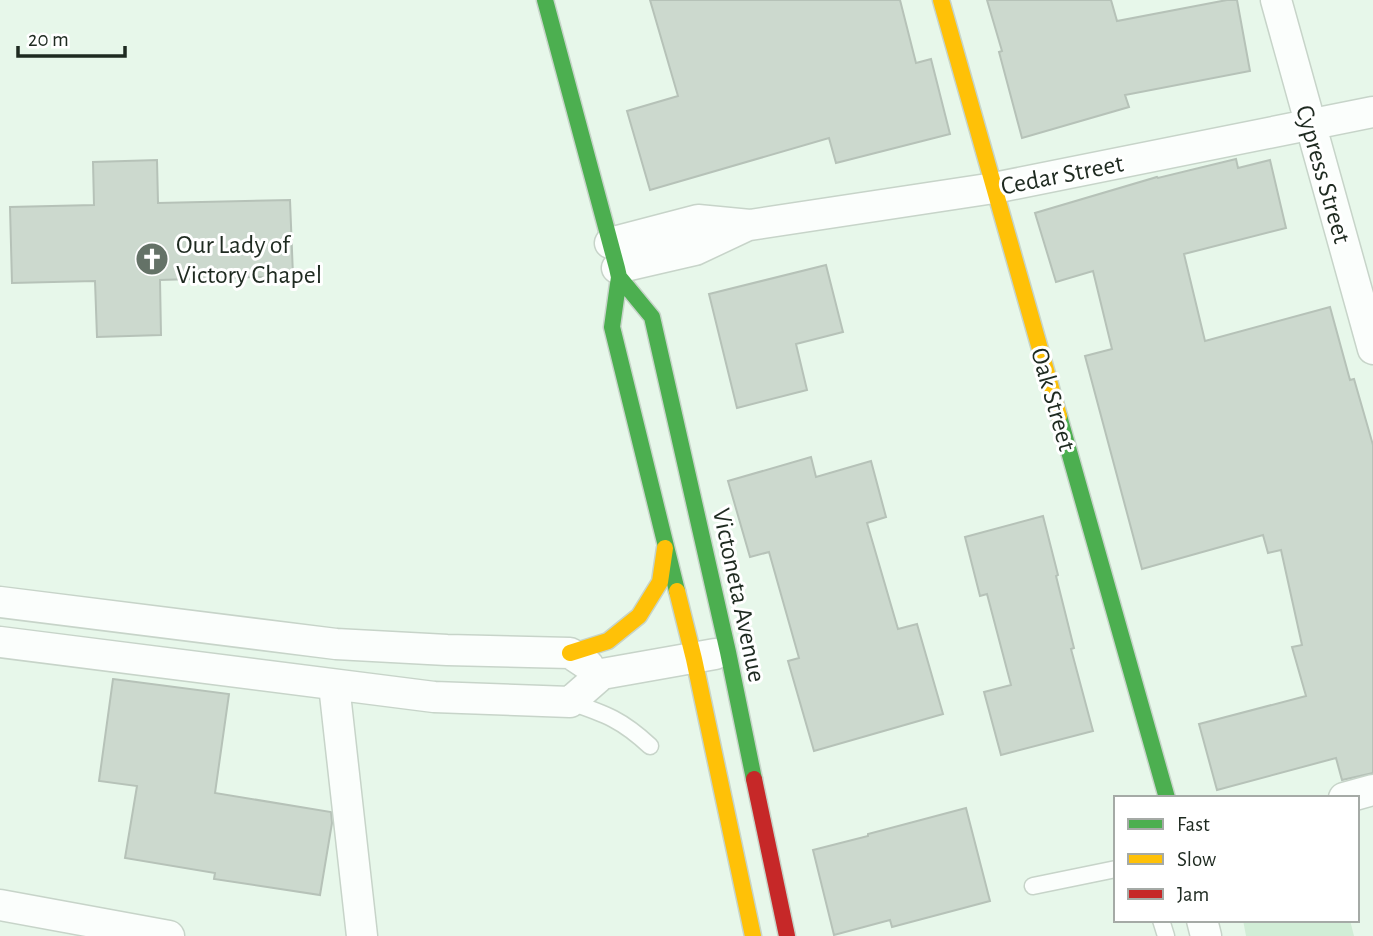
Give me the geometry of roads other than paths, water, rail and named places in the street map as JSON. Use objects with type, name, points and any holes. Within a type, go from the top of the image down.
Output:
[{"type":"main road","name":"Victoneta Avenue","points":[[545,0],[615,263],[612,327],[694,659],[753,936]]},
{"type":"main road","name":"Oak Street","points":[[941,0],[1166,796]]},
{"type":"main road","name":"Victoneta Avenue","points":[[615,263],[652,317],[728,652],[787,936]]},
{"type":"main road","points":[[570,653],[608,641],[639,616],[660,582],[666,542]]},
{"type":"street","name":"Cypress Street","points":[[1276,0],[1373,349]]},
{"type":"street","name":"Cedar Street","points":[[615,263],[695,250],[750,225],[994,188],[1373,112]]},
{"type":"street","points":[[0,602],[336,644],[570,653],[602,674]]},
{"type":"street","points":[[51,650],[57,610]]},
{"type":"street","points":[[0,642],[434,697],[570,702],[602,674],[728,652]]},
{"type":"street","points":[[334,684],[362,936]]},
{"type":"street","points":[[1351,796],[1373,790]]},
{"type":"street","points":[[0,905],[169,936]]},
{"type":"lane","points":[[570,702],[606,714],[632,729],[650,746]]},
{"type":"lane","points":[[1032,886],[1114,869]]},
{"type":"place","name":"Our Lady of Victory Chapel","points":[[152,259]]}]
